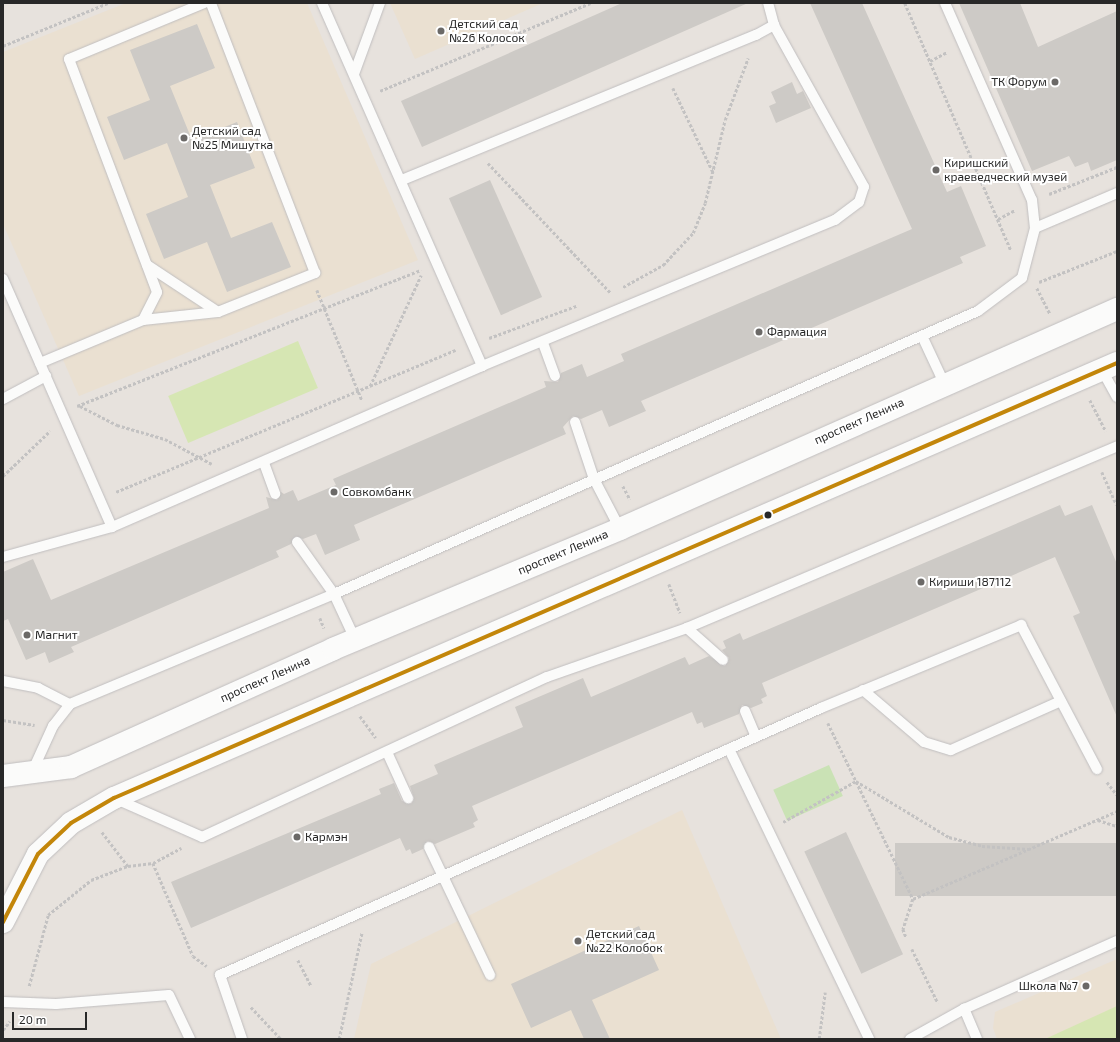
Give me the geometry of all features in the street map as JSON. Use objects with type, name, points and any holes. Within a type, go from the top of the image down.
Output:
[{"type":"street","name":"проспект Ленина","points":[[3,776],[71,767],[355,639],[620,529],[944,383],[1117,309]]},
{"type":"street","points":[[3,922],[38,854],[71,823],[114,798],[1109,367]]},
{"type":"lane","points":[[143,320],[157,292],[69,59],[204,3]]},
{"type":"lane","points":[[40,362],[143,320],[218,312],[315,273],[211,3]]},
{"type":"lane","points":[[322,3],[402,180],[435,265],[482,366]]},
{"type":"lane","points":[[354,74],[380,3]]},
{"type":"lane","points":[[3,557],[112,527],[264,463],[482,366],[588,325],[835,220],[859,202],[864,187],[774,25],[768,3]]},
{"type":"lane","points":[[32,772],[54,726],[70,704],[334,594],[594,478],[978,311],[1022,278],[1035,228],[1032,200],[945,3]]},
{"type":"lane","points":[[402,180],[477,151],[756,36],[774,25]]},
{"type":"lane","points":[[1035,228],[1117,193]]},
{"type":"lane","points":[[146,265],[218,312]]},
{"type":"lane","points":[[3,279],[112,527]]},
{"type":"lane","points":[[922,336],[944,383]]},
{"type":"lane","points":[[542,343],[555,376]]},
{"type":"lane","points":[[1109,367],[1117,397]]},
{"type":"lane","points":[[3,399],[46,376]]},
{"type":"lane","points":[[575,422],[594,478],[620,529]]},
{"type":"lane","points":[[114,798],[202,837],[547,677],[687,628],[1117,446]]},
{"type":"lane","points":[[264,463],[275,494]]},
{"type":"lane","points":[[297,542],[334,594],[355,639]]},
{"type":"lane","points":[[242,1039],[220,975],[441,874],[862,690],[1022,625],[1097,769]]},
{"type":"lane","points":[[687,628],[722,660]]},
{"type":"lane","points":[[3,681],[38,688],[70,704]]},
{"type":"lane","points":[[862,690],[924,742],[951,750],[1061,701]]},
{"type":"lane","points":[[745,711],[756,737]]},
{"type":"lane","points":[[729,749],[869,1039]]},
{"type":"lane","points":[[387,752],[408,798]]},
{"type":"lane","points":[[429,847],[490,976]]},
{"type":"lane","points":[[910,1039],[964,1009],[1117,940]]},
{"type":"lane","points":[[3,1002],[25,1004],[169,995],[190,1039]]},
{"type":"lane","points":[[964,1009],[978,1039]]},
{"type":"path","points":[[3,46],[108,3]]},
{"type":"path","points":[[364,97],[590,3]]},
{"type":"path","points":[[905,3],[1022,278],[1036,284],[1117,251]]},
{"type":"path","points":[[604,295],[611,293],[663,265],[693,233],[713,173],[725,120],[756,36]]},
{"type":"path","points":[[666,73],[713,173]]},
{"type":"path","points":[[477,151],[611,293]]},
{"type":"path","points":[[998,219],[1032,200],[1117,167]]},
{"type":"path","points":[[3,476],[78,406],[424,269],[370,387]]},
{"type":"path","points":[[311,275],[356,393],[372,415]]},
{"type":"path","points":[[588,325],[611,293]]},
{"type":"path","points":[[100,499],[473,344],[582,303]]},
{"type":"path","points":[[54,395],[200,457],[234,476]]},
{"type":"path","points":[[1094,455],[1117,505]]},
{"type":"path","points":[[821,708],[913,900],[903,929],[906,937]]},
{"type":"path","points":[[3,720],[54,726]]},
{"type":"path","points":[[768,829],[856,781]]},
{"type":"path","points":[[856,781],[949,837],[982,846],[1029,850]]},
{"type":"path","points":[[913,900],[1117,811]]},
{"type":"path","points":[[1098,820],[1117,826]]},
{"type":"path","points":[[3,1030],[25,1004],[48,915],[91,880],[128,866],[153,863],[202,837]]},
{"type":"path","points":[[153,863],[193,956],[220,975]]},
{"type":"path","points":[[339,1039],[367,908]]},
{"type":"path","points":[[290,943],[311,986]]},
{"type":"path","points":[[912,950],[946,1020]]},
{"type":"path","points":[[819,1039],[820,1012],[833,964]]},
{"type":"shaded area","name":"Детский сад №25 Мишутка","points":[[126,3],[307,3],[418,260],[79,396],[3,224],[3,52]]},
{"type":"shaded area","name":"Детский сад №26 Колосок","points":[[390,3],[543,3],[415,59]]},
{"type":"shaded area","name":"Детский сад №22 Колобок","points":[[682,810],[781,1039],[354,1039],[371,964]]},
{"type":"shaded area","name":"Школа №7","points":[[1117,959],[1117,1039],[997,1039],[993,1028],[995,1012]]},
{"type":"green space","points":[[298,341],[318,388],[188,443],[168,396]]},
{"type":"green space","points":[[829,765],[843,796],[787,821],[773,790]]},
{"type":"green space","points":[[1117,1006],[1117,1039],[1045,1039]]},
{"type":"building","points":[[622,3],[748,3],[422,147],[401,101]]},
{"type":"building","points":[[810,3],[862,3],[947,192],[961,186],[986,246],[960,257],[963,263],[641,401],[646,411],[609,427],[602,410],[581,419],[573,416],[563,427],[566,434],[354,525],[360,540],[325,555],[316,534],[303,539],[296,536],[291,544],[276,551],[279,557],[71,647],[74,652],[49,663],[45,652],[26,660],[8,619],[3,621],[3,572],[33,559],[51,600],[269,508],[266,497],[277,500],[281,492],[284,494],[293,490],[298,501],[336,485],[333,479],[546,387],[544,381],[558,382],[561,373],[582,364],[587,377],[624,361],[621,354],[912,229]]},
{"type":"building","name":"ТК Форум","points":[[959,3],[1020,3],[1038,47],[1117,11],[1117,160],[1091,171],[1088,162],[1075,167],[1069,156],[1032,171]]},
{"type":"building","points":[[197,24],[215,68],[170,86],[192,140],[237,122],[255,168],[210,185],[231,238],[272,222],[291,267],[227,292],[207,242],[164,259],[146,214],[188,197],[167,143],[124,160],[107,117],[150,100],[130,50]]},
{"type":"building","points":[[792,82],[797,94],[803,91],[811,108],[776,123],[769,106],[776,103],[771,92]]},
{"type":"building","points":[[490,180],[542,297],[501,315],[449,198]]},
{"type":"building","points":[[1060,505],[1065,516],[1092,505],[1117,564],[1117,717],[1073,616],[1080,613],[1055,557],[762,683],[767,696],[761,699],[763,703],[751,708],[742,705],[739,714],[704,728],[702,722],[697,724],[692,712],[472,806],[478,820],[473,823],[475,827],[435,844],[427,841],[423,849],[412,854],[410,849],[406,851],[400,838],[191,928],[171,882],[381,794],[379,789],[394,783],[402,801],[411,804],[414,798],[410,786],[438,774],[434,765],[523,727],[515,707],[583,678],[591,697],[685,657],[689,665],[709,656],[725,666],[729,658],[722,650],[726,648],[723,641],[740,633],[743,640]]},
{"type":"building","points":[[846,832],[903,954],[861,974],[804,851]]},
{"type":"building","points":[[895,843],[1117,843],[1117,896],[895,896]]},
{"type":"building","points":[[639,926],[659,970],[592,1000],[610,1039],[584,1039],[571,1010],[531,1028],[511,984]]},
{"type":"transit line","points":[[3,922],[38,854],[71,823],[114,798],[1117,363]]},
{"type":"place","name":"Детский сад №26 Колосок","points":[[441,31]]},
{"type":"place","name":"ТК Форум","points":[[1055,82]]},
{"type":"place","name":"Детский сад №25 Мишутка","points":[[184,138]]},
{"type":"place","name":"Киришский краеведческий музей","points":[[936,170]]},
{"type":"place","name":"Фармация","points":[[759,332]]},
{"type":"place","name":"Совкомбанк","points":[[334,492]]},
{"type":"place","name":"Кириши 187112","points":[[921,582]]},
{"type":"place","name":"Магнит","points":[[27,635]]},
{"type":"place","name":"Кармэн","points":[[297,837]]},
{"type":"place","name":"Детский сад №22 Колобок","points":[[578,941]]},
{"type":"place","name":"Школа №7","points":[[1086,986]]}]
